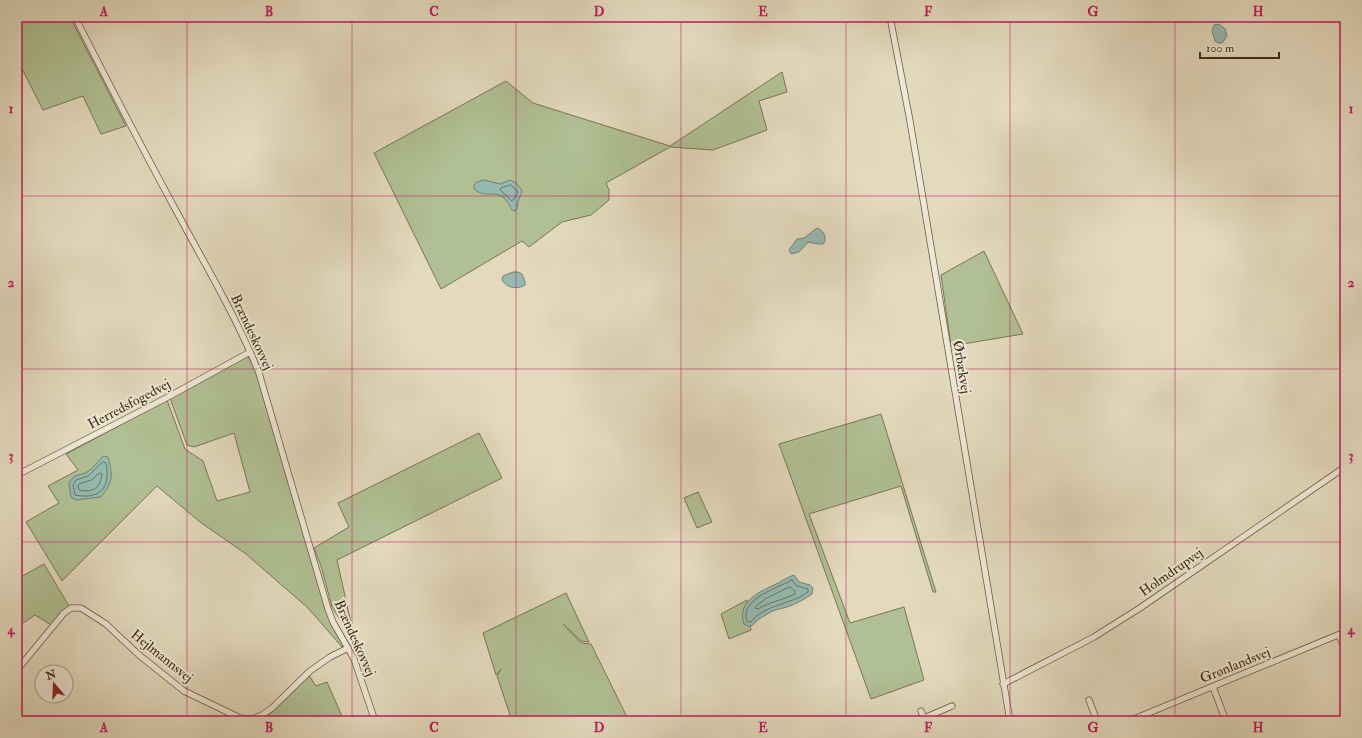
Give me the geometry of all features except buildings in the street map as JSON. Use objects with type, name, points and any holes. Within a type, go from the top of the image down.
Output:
[{"type":"street","name":"Brændeskovvej","points":[[75,17],[152,166],[207,268],[250,352],[259,373],[328,609],[333,622],[354,659],[374,721]]},
{"type":"street","name":"Ørbækvej","points":[[890,17],[910,121],[1010,721]]},
{"type":"street","name":"Herredsfogedvej","points":[[17,475],[168,397],[250,352]]},
{"type":"street","name":"Holmdrupvej","points":[[1003,684],[1094,637],[1140,608],[1345,467]]},
{"type":"street","name":"Hejlmannsvej","points":[[17,670],[64,613],[71,608],[81,608],[106,624],[139,655],[184,691],[240,718],[252,718],[262,715],[272,708],[310,671],[330,657],[348,648]]},
{"type":"street","name":"Grønlandsvej","points":[[1133,720],[1345,632]]},
{"type":"street","points":[[1339,635],[1345,650]]},
{"type":"street","points":[[1213,687],[1226,721]]},
{"type":"street","points":[[1089,700],[1097,721]]},
{"type":"street","points":[[921,711],[924,719],[952,706]]},
{"type":"green space","points":[[17,17],[70,17],[126,126],[101,134],[83,96],[43,110],[17,59]]},
{"type":"green space","points":[[782,72],[787,92],[759,101],[767,130],[713,150],[670,147],[606,183],[609,190],[609,200],[591,215],[562,222],[529,247],[522,241],[441,289],[374,153],[506,81],[533,103],[670,146]]},
{"type":"green space","points":[[984,251],[1023,334],[951,346],[941,275]]},
{"type":"green space","points":[[248,356],[255,369],[322,595],[344,645],[342,647],[308,608],[246,554],[200,522],[157,486],[62,581],[26,522],[59,503],[48,486],[78,470],[66,454],[167,400],[185,449],[203,461],[217,501],[250,492],[234,433],[194,447],[187,445],[170,398]]},
{"type":"green space","points":[[881,414],[936,592],[933,592],[901,486],[809,514],[850,623],[904,607],[924,680],[871,699],[779,444]]},
{"type":"green space","points":[[479,433],[502,478],[337,560],[356,645],[332,607],[321,566],[314,548],[349,527],[338,503]]},
{"type":"green space","points":[[698,492],[712,522],[697,528],[684,498]]},
{"type":"green space","points":[[44,564],[69,606],[51,625],[35,615],[17,627],[17,579]]},
{"type":"green space","points":[[566,593],[589,642],[581,641],[563,624],[581,643],[591,644],[629,721],[512,721],[497,676],[501,669],[496,675],[483,633]]},
{"type":"green space","points":[[747,600],[751,630],[729,639],[721,614]]},
{"type":"green space","points":[[308,674],[316,686],[327,682],[344,721],[263,721]]},
{"type":"water","points":[[1219,24],[1225,29],[1227,36],[1222,43],[1215,41],[1212,31],[1214,25]]},
{"type":"water","points":[[484,180],[500,184],[510,180],[516,183],[522,192],[518,201],[517,209],[515,211],[512,210],[506,200],[499,195],[486,194],[478,192],[474,189],[474,185],[477,182]]},
{"type":"water","points":[[817,228],[823,232],[825,241],[823,244],[808,242],[799,252],[791,254],[789,250],[797,239],[804,238]]},
{"type":"water","points":[[513,272],[522,274],[525,285],[516,288],[504,283],[502,280],[503,276]]},
{"type":"water","points":[[103,456],[108,457],[111,469],[111,478],[108,487],[101,497],[76,500],[71,497],[69,483],[71,480],[75,476],[87,472]]},
{"type":"water","points":[[794,575],[799,582],[810,585],[813,588],[812,594],[794,604],[771,612],[751,626],[744,624],[742,616],[744,609],[752,598],[758,593]]}]
